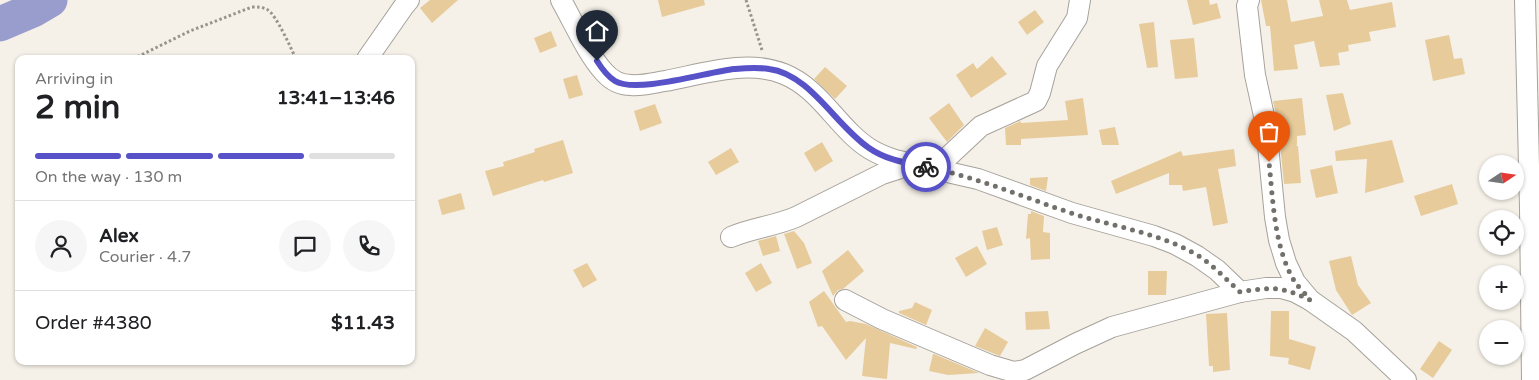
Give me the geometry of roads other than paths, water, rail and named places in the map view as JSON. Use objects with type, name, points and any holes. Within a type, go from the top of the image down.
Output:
[{"type":"street","points":[[370,55],[409,0]]},
{"type":"street","points":[[561,0],[589,50],[604,72],[615,82],[629,85],[645,84],[734,69],[771,69],[803,85],[869,149],[895,160],[978,179],[1072,213],[1154,236],[1175,244],[1217,270],[1240,292]]},
{"type":"street","points":[[935,168],[981,126],[1036,101],[1047,66],[1077,18],[1080,0]]},
{"type":"street","points":[[1525,0],[1532,380]]},
{"type":"street","points":[[1247,2],[1255,75],[1266,125],[1279,240],[1286,263],[1295,282],[1310,300]]},
{"type":"street","points":[[730,237],[796,218],[882,174],[914,164]]},
{"type":"street","points":[[845,300],[882,319],[990,365],[1014,372],[1025,370],[1112,327],[1240,292],[1281,288],[1295,292],[1310,300],[1354,331],[1406,380]]},
{"type":"waterway","points":[[0,24],[33,10],[50,0]]}]
